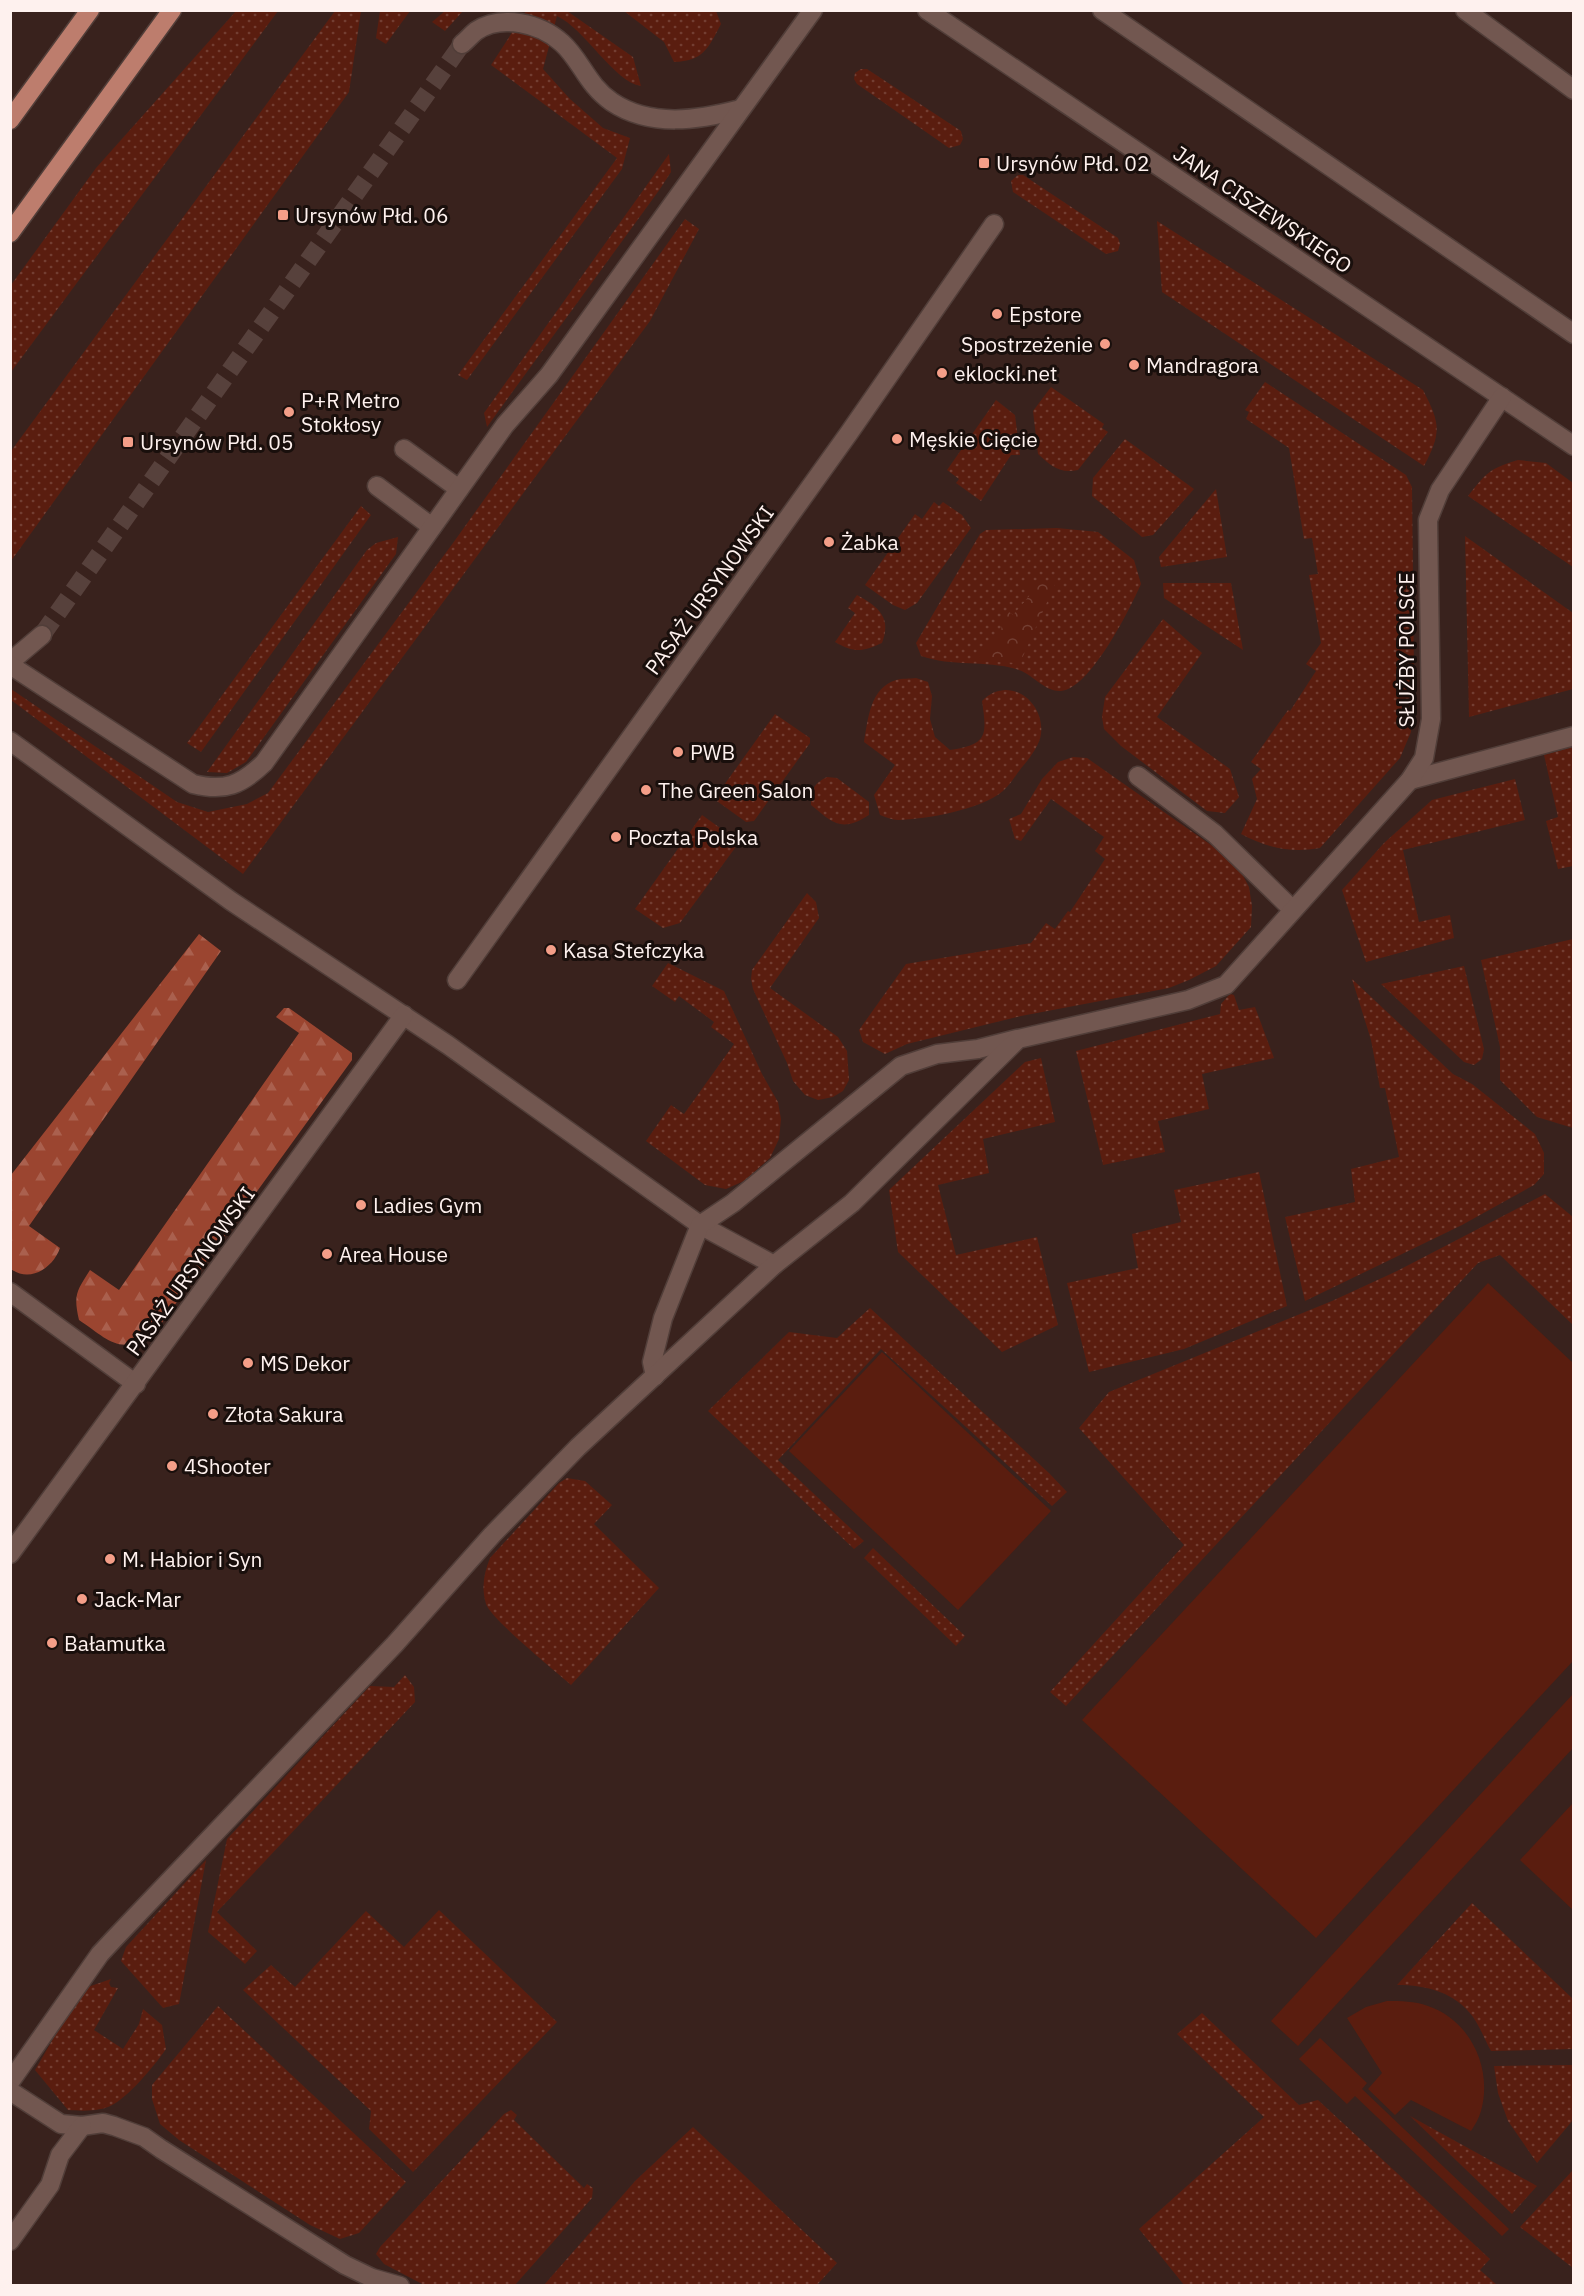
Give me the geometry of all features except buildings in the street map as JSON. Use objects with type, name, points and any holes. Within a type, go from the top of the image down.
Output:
[{"type":"main road","points":[[10,120],[90,10]]},
{"type":"main road","points":[[10,233],[172,10]]},
{"type":"street","points":[[42,635],[10,663],[193,784],[221,788],[237,784],[249,777],[264,763],[459,489],[505,426],[549,375],[813,10]]},
{"type":"street","name":"JANA CISZEWSKIEGO","points":[[927,10],[1574,446]]},
{"type":"street","points":[[1102,10],[1574,334]]},
{"type":"street","points":[[1465,10],[1574,90]]},
{"type":"street","points":[[462,44],[475,32],[487,26],[502,22],[520,23],[549,34],[563,43],[596,88],[612,102],[628,110],[668,120],[688,120],[741,109]]},
{"type":"street","name":"PASAŻ URSYNOWSKI","points":[[457,980],[849,433],[994,224]]},
{"type":"street","name":"SŁUŻBY POLSCE","points":[[700,1225],[733,1203],[902,1066],[937,1054],[978,1049],[1188,1000],[1226,985],[1410,780],[1424,758],[1431,719],[1428,520],[1440,490],[1502,397]]},
{"type":"street","points":[[404,448],[459,489]]},
{"type":"street","points":[[377,486],[432,527]]},
{"type":"street","points":[[1410,780],[1574,736]]},
{"type":"street","points":[[10,741],[231,901],[404,1015],[700,1225],[774,1265]]},
{"type":"street","points":[[1138,776],[1215,834],[1292,909]]},
{"type":"street","name":"PASAŻ URSYNOWSKI","points":[[10,1554],[404,1015]]},
{"type":"street","points":[[10,2082],[100,1954],[395,1644],[492,1535],[578,1447],[774,1265],[852,1203],[1018,1039]]},
{"type":"street","points":[[655,1376],[652,1362],[663,1318],[700,1225]]},
{"type":"street","points":[[10,1292],[136,1384]]},
{"type":"street","points":[[10,2091],[62,2124],[82,2126],[104,2124],[144,2137],[345,2265],[400,2286]]},
{"type":"street","points":[[10,2241],[50,2185],[60,2154],[82,2126]]},
{"type":"green space","points":[[236,11],[278,11],[11,372],[11,285],[96,168]]},
{"type":"green space","points":[[335,11],[361,11],[349,92],[11,561],[11,451]]},
{"type":"green space","points":[[380,11],[410,11],[386,44],[376,38]]},
{"type":"green space","points":[[445,11],[463,11],[445,31],[432,22]]},
{"type":"green space","points":[[526,11],[567,11],[633,57],[641,86],[620,75],[578,32],[557,16],[543,69],[570,99],[603,128],[630,138],[622,169],[467,380],[458,375],[617,158],[491,65]]},
{"type":"green space","points":[[624,11],[716,11],[721,24],[704,52],[692,59],[674,62],[664,42]]},
{"type":"green space","points":[[861,69],[867,69],[961,131],[963,139],[960,145],[949,148],[857,84],[854,79],[855,73]]},
{"type":"green space","points":[[669,154],[671,172],[660,189],[487,427],[484,413]]},
{"type":"green space","points":[[1018,175],[1023,175],[1118,238],[1120,244],[1118,251],[1106,254],[1013,192],[1011,181]]},
{"type":"green space","points":[[685,219],[699,229],[650,321],[243,874],[11,700],[11,689],[177,802],[208,812],[247,804],[268,793],[453,543]]},
{"type":"green space","points":[[1157,221],[1423,390],[1433,411],[1437,428],[1434,444],[1424,466],[1162,292]]},
{"type":"green space","points":[[1265,382],[1406,475],[1412,487],[1414,676],[1411,732],[1400,758],[1320,848],[1299,850],[1279,848],[1260,843],[1241,834],[1257,799],[1252,779],[1261,769],[1251,762],[1288,710],[1290,711],[1316,671],[1306,664],[1321,643],[1309,575],[1318,574],[1312,538],[1304,539],[1289,448],[1246,419],[1249,412],[1245,410]]},
{"type":"green space","points":[[1051,387],[1104,424],[1102,428],[1108,432],[1078,470],[1066,471],[1056,468],[1038,454],[1033,411]]},
{"type":"green space","points":[[996,400],[1015,415],[1020,455],[1011,455],[981,501],[956,483],[959,479],[947,470]]},
{"type":"green space","points":[[1125,439],[1194,489],[1153,535],[1142,537],[1092,496],[1093,478]]},
{"type":"green space","points":[[1518,460],[1546,463],[1573,483],[1573,567],[1468,496],[1489,473]]},
{"type":"green space","points":[[1216,489],[1227,557],[1161,567],[1159,557]]},
{"type":"green space","points":[[934,502],[939,506],[943,502],[962,515],[971,528],[917,603],[905,610],[893,605],[865,585],[915,514],[922,519]]},
{"type":"green space","points":[[361,506],[371,515],[201,752],[187,743]]},
{"type":"green space","points":[[1057,528],[1098,532],[1134,560],[1141,584],[1108,646],[1084,677],[1072,687],[1055,691],[1016,669],[921,656],[916,643],[980,534],[986,530]]},
{"type":"green space","points":[[1465,536],[1573,613],[1573,689],[1469,717]]},
{"type":"green space","points":[[398,537],[396,554],[246,762],[227,773],[207,772],[367,550],[376,543]]},
{"type":"green space","points":[[1026,580],[1056,582],[1020,663],[975,661],[1001,632],[1003,616],[1008,611],[1013,615],[1030,595],[1018,584]]},
{"type":"green space","points":[[1163,583],[1231,583],[1243,650],[1164,598]]},
{"type":"green space","points":[[857,595],[872,604],[882,614],[885,634],[882,643],[869,648],[853,650],[835,642],[855,613],[848,608]]},
{"type":"green space","points":[[1163,619],[1202,653],[1157,717],[1230,769],[1239,797],[1225,813],[1207,811],[1121,746],[1104,729],[1102,717],[1105,697]]},
{"type":"green space","points":[[916,678],[928,682],[932,696],[930,719],[935,737],[950,750],[972,745],[978,741],[984,730],[982,701],[992,693],[1003,690],[1023,695],[1031,702],[1041,722],[1041,734],[1029,759],[1006,788],[993,798],[953,812],[896,820],[880,815],[874,795],[895,765],[864,742],[872,705],[881,690],[896,680]]},
{"type":"green space","points":[[775,714],[810,738],[810,743],[754,821],[746,822],[714,799]]},
{"type":"green space","points":[[1573,747],[1573,866],[1558,869],[1546,821],[1558,817],[1544,755]]},
{"type":"green space","points":[[1073,757],[1087,758],[1211,845],[1239,868],[1249,887],[1252,906],[1251,927],[1216,966],[1169,988],[1021,1016],[907,1044],[885,1054],[863,1042],[859,1030],[906,964],[1031,943],[1046,923],[1055,929],[1068,911],[1070,912],[1105,859],[1095,851],[1104,837],[1051,799],[1021,841],[1015,839],[1009,819],[1021,814],[1042,779],[1058,762]]},
{"type":"green space","points":[[827,777],[837,778],[869,802],[869,815],[851,824],[838,824],[811,805],[814,788]]},
{"type":"green space","points":[[1515,779],[1525,820],[1403,850],[1419,922],[1450,915],[1454,938],[1366,962],[1342,890],[1384,843],[1432,800]]},
{"type":"green space","points":[[702,815],[734,838],[735,848],[680,923],[663,928],[635,909]]},
{"type":"green space","points":[[807,893],[816,902],[819,918],[770,988],[838,1037],[847,1051],[849,1080],[843,1091],[833,1097],[818,1100],[805,1095],[793,1081],[753,989],[751,979],[752,970]]},
{"type":"green space","points":[[199,934],[221,951],[29,1226],[60,1248],[57,1255],[40,1271],[33,1274],[18,1273],[11,1269],[11,1175]]},
{"type":"green space","points":[[1574,939],[1573,1128],[1537,1117],[1500,1080],[1500,1047],[1481,960]]},
{"type":"green space","points":[[668,963],[724,991],[762,1074],[778,1102],[781,1119],[779,1139],[770,1158],[744,1181],[726,1189],[705,1185],[646,1141],[671,1105],[684,1114],[734,1044],[711,1027],[714,1022],[679,996],[675,1002],[652,986]]},
{"type":"green space","points":[[1464,966],[1484,1049],[1482,1059],[1474,1065],[1464,1062],[1381,984]]},
{"type":"green space","points":[[1352,979],[1453,1074],[1472,1084],[1535,1134],[1544,1153],[1544,1174],[1534,1185],[1462,1225],[1305,1301],[1285,1217],[1355,1202],[1351,1169],[1399,1157],[1385,1088],[1380,1088],[1371,1040]]},
{"type":"green space","points":[[1230,994],[1234,995],[1239,1010],[1255,1007],[1274,1058],[1202,1074],[1209,1109],[1158,1121],[1165,1152],[1103,1165],[1076,1051],[1220,1014],[1221,1004]]},
{"type":"green space","points":[[284,1008],[289,1008],[352,1053],[352,1060],[153,1335],[131,1344],[106,1339],[79,1320],[76,1298],[82,1283],[90,1270],[119,1290],[299,1033],[276,1017]]},
{"type":"green space","points":[[1041,1058],[1055,1122],[983,1139],[989,1173],[938,1185],[956,1255],[1037,1237],[1058,1325],[1002,1352],[898,1252],[889,1190],[1025,1062]]},
{"type":"green space","points":[[1259,1172],[1287,1306],[1184,1349],[1089,1372],[1067,1283],[1138,1268],[1132,1234],[1181,1222],[1174,1190]]},
{"type":"green space","points":[[1545,1194],[1573,1217],[1573,1325],[1500,1255],[1478,1263],[1066,1706],[1050,1692],[1184,1545],[1079,1428],[1109,1392],[1332,1301],[1397,1271]]},
{"type":"green space","points":[[1488,1283],[1573,1363],[1573,1661],[1316,1938],[1082,1720]]},
{"type":"green space","points":[[870,1308],[1067,1492],[1052,1506],[881,1349],[778,1460],[864,1541],[854,1549],[708,1411],[789,1332],[837,1338]]},
{"type":"green space","points":[[882,1352],[1051,1511],[958,1610],[789,1451]]},
{"type":"green space","points":[[567,1478],[585,1481],[612,1505],[594,1524],[659,1588],[571,1685],[511,1633],[490,1611],[484,1598],[483,1586],[490,1558],[559,1483]]},
{"type":"green space","points":[[873,1548],[965,1636],[956,1646],[864,1558]]},
{"type":"green space","points":[[405,1675],[414,1687],[415,1702],[217,1912],[257,1951],[245,1964],[208,1932],[227,1839],[370,1686],[394,1687]]},
{"type":"green space","points":[[1573,1694],[1573,1748],[1298,2046],[1271,2021]]},
{"type":"green space","points":[[1573,1803],[1573,1910],[1520,1860]]},
{"type":"green space","points":[[206,1860],[179,2004],[163,2008],[121,1961],[126,1947]]},
{"type":"green space","points":[[1472,1903],[1573,1999],[1573,2049],[1491,2051],[1473,2017],[1458,2001],[1419,1986],[1397,1985]]},
{"type":"green space","points":[[439,1910],[557,2022],[413,2172],[369,2129],[371,2111],[243,1990],[271,1965],[295,1987],[366,1911],[404,1947]]},
{"type":"green space","points":[[111,1979],[109,1983],[111,1987],[118,1988],[94,2030],[123,2049],[139,2024],[143,2009],[162,2025],[166,2049],[135,2086],[114,2104],[98,2110],[68,2110],[35,2070],[82,1989]]},
{"type":"green space","points":[[1387,2001],[1413,2002],[1428,2006],[1456,2022],[1466,2034],[1475,2048],[1484,2078],[1481,2111],[1471,2131],[1411,2100],[1395,2115],[1368,2089],[1382,2073],[1347,2018],[1366,2007]]},
{"type":"green space","points":[[218,2006],[406,2182],[359,2233],[340,2239],[310,2225],[179,2140],[160,2124],[152,2099],[152,2085]]},
{"type":"green space","points":[[1202,2013],[1299,2105],[1318,2100],[1490,2259],[1480,2270],[1497,2285],[1184,2285],[1139,2229],[1264,2117],[1177,2034]]},
{"type":"green space","points":[[1320,2038],[1367,2083],[1362,2089],[1509,2229],[1502,2236],[1355,2096],[1347,2104],[1299,2059]]},
{"type":"green space","points":[[1573,2065],[1573,2120],[1537,2163],[1508,2121],[1498,2093],[1494,2066]]},
{"type":"green space","points":[[511,2110],[517,2115],[514,2120],[584,2188],[587,2184],[593,2188],[592,2198],[515,2285],[424,2285],[384,2264],[376,2254],[380,2247],[504,2114]]},
{"type":"green space","points":[[1410,2116],[1537,2186],[1512,2214]]},
{"type":"green space","points":[[693,2127],[837,2263],[817,2285],[544,2285],[636,2180]]},
{"type":"green space","points":[[1573,2170],[1573,2268],[1520,2227]]},
{"type":"tunnel","points":[[42,635],[462,44]]},
{"type":"place","name":"Ursynów Płd. 02","points":[[984,163]]},
{"type":"place","name":"Ursynów Płd. 06","points":[[283,215]]},
{"type":"place","name":"Epstore","points":[[997,314]]},
{"type":"place","name":"Spostrzeżenie","points":[[1105,344]]},
{"type":"place","name":"Mandragora","points":[[1134,365]]},
{"type":"place","name":"eklocki.net","points":[[942,373]]},
{"type":"place","name":"P+R Metro Stokłosy","points":[[289,412]]},
{"type":"place","name":"Męskie Cięcie","points":[[897,439]]},
{"type":"place","name":"Ursynów Płd. 05","points":[[128,442]]},
{"type":"place","name":"Żabka","points":[[829,542]]},
{"type":"place","name":"PWB","points":[[678,752]]},
{"type":"place","name":"The Green Salon","points":[[646,790]]},
{"type":"place","name":"Poczta Polska","points":[[616,837]]},
{"type":"place","name":"Kasa Stefczyka","points":[[551,950]]},
{"type":"place","name":"Ladies Gym","points":[[361,1205]]},
{"type":"place","name":"Area House","points":[[327,1254]]},
{"type":"place","name":"MS Dekor","points":[[248,1363]]},
{"type":"place","name":"Złota Sakura","points":[[213,1414]]},
{"type":"place","name":"4Shooter","points":[[172,1466]]},
{"type":"place","name":"M. Habior i Syn","points":[[110,1559]]},
{"type":"place","name":"Jack-Mar","points":[[82,1599]]},
{"type":"place","name":"Bałamutka","points":[[52,1643]]}]
